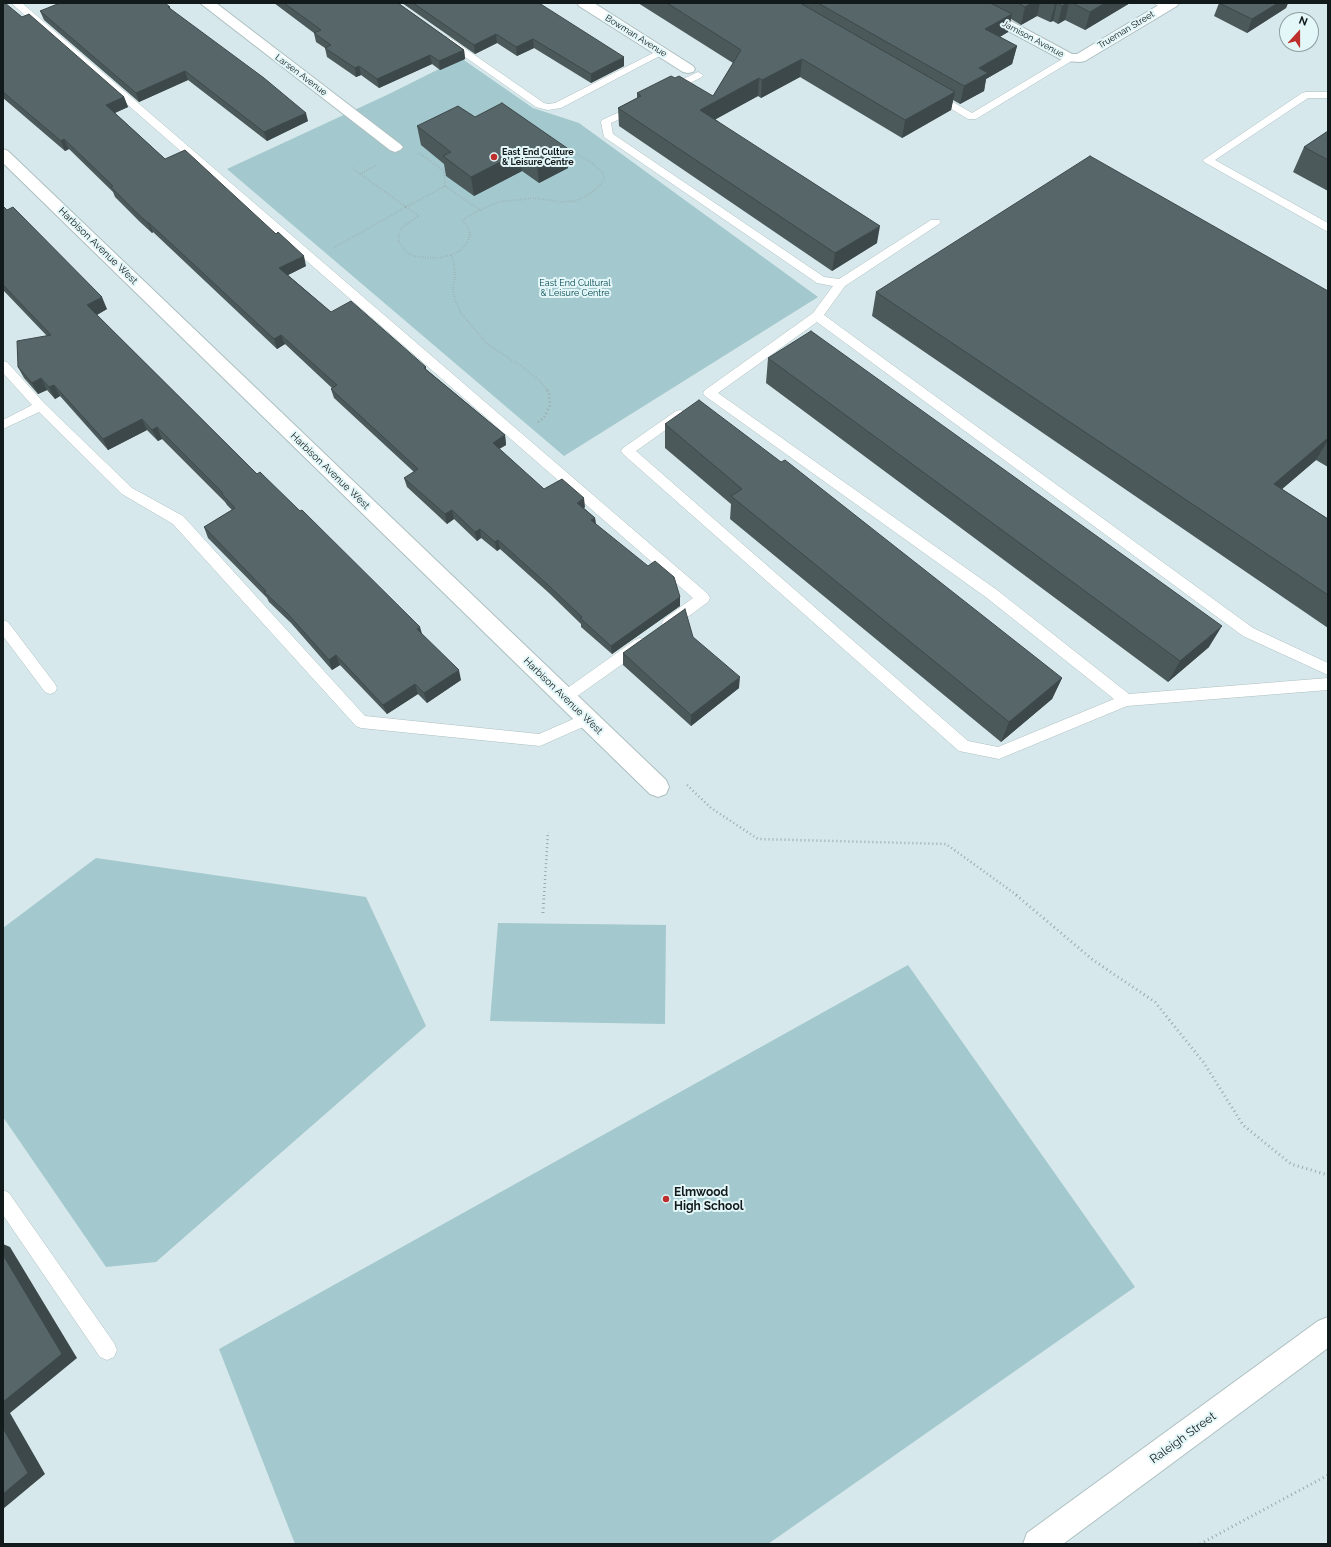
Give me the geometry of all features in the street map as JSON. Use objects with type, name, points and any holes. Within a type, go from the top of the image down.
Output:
[{"type":"street","name":"Larsen Avenue","points":[[207,3],[395,147]]},
{"type":"street","name":"Bowman Avenue","points":[[584,3],[693,72]]},
{"type":"street","name":"Jamison Avenue","points":[[967,3],[1074,58]]},
{"type":"street","name":"Trueman Street","points":[[1074,58],[1165,4]]},
{"type":"street","name":"Harbison Avenue West","points":[[3,154],[658,788]]},
{"type":"street","name":"Raleigh Street","points":[[1038,1544],[1328,1331]]},
{"type":"lane","points":[[16,3],[703,598],[659,630]]},
{"type":"lane","points":[[439,34],[540,105],[548,108],[557,106],[662,52]]},
{"type":"lane","points":[[924,90],[972,117],[1074,58]]},
{"type":"lane","points":[[693,72],[652,98],[606,122],[608,135],[821,280],[841,283]]},
{"type":"lane","points":[[1328,95],[1306,95],[1208,160],[1328,228]]},
{"type":"lane","points":[[935,222],[841,283],[817,316],[627,452],[964,747],[999,753],[1126,700],[1328,684]]},
{"type":"lane","points":[[817,316],[1248,632],[1328,669]]},
{"type":"lane","points":[[3,365],[40,406],[127,491],[178,520],[361,722],[540,740],[587,719]]},
{"type":"lane","points":[[709,394],[992,594],[1126,700]]},
{"type":"lane","points":[[3,425],[40,406]]},
{"type":"lane","points":[[3,626],[50,688]]},
{"type":"lane","points":[[564,698],[647,639]]},
{"type":"lane","points":[[3,1199],[107,1350]]},
{"type":"path","points":[[352,168],[419,216],[402,227],[398,234],[398,241],[407,253],[416,257],[427,259],[451,255],[461,250],[470,235],[468,227],[462,220],[480,210],[498,202],[534,198],[561,202],[576,201],[588,195],[598,187],[605,178],[592,163],[545,134],[537,121],[540,105]]},
{"type":"path","points":[[418,152],[444,171],[445,186]]},
{"type":"path","points":[[312,259],[445,186]]},
{"type":"path","points":[[445,186],[480,210]]},
{"type":"path","points":[[451,255],[454,263],[455,277],[453,290],[455,300],[461,313],[487,344],[535,377],[549,393],[550,405],[544,418],[517,437]]},
{"type":"path","points":[[685,783],[711,808],[758,839],[946,844],[1011,890],[1093,960],[1155,1002],[1204,1063],[1243,1125],[1291,1164],[1328,1175]]},
{"type":"path","points":[[543,913],[548,832]]},
{"type":"path","points":[[1200,1544],[1328,1475]]},
{"type":"green space","name":"East End Cultural & Leisure Centre","points":[[461,58],[533,108],[579,123],[818,297],[564,456],[227,169],[389,94]]},
{"type":"green space","points":[[96,858],[366,897],[426,1026],[156,1262],[106,1267],[3,1117],[3,928]]},
{"type":"green space","points":[[498,923],[666,925],[665,1024],[490,1021]]},
{"type":"green space","points":[[908,965],[1135,1287],[768,1544],[295,1544],[219,1349]]},
{"type":"building","points":[[3,3],[22,17],[29,14],[124,97],[106,105],[165,159],[185,150],[276,234],[278,232],[304,256],[279,268],[331,312],[351,301],[426,367],[424,368],[505,435],[493,443],[544,489],[562,479],[584,498],[577,503],[595,518],[591,520],[648,566],[655,561],[674,577],[680,597],[611,646],[580,618],[582,617],[548,585],[498,540],[495,542],[480,529],[475,532],[452,510],[445,514],[404,478],[418,469],[331,389],[337,385],[281,335],[274,339],[136,212],[111,187],[113,186],[64,139],[61,141],[3,92]]},
{"type":"building","points":[[60,3],[165,3],[170,7],[168,7],[264,78],[306,113],[264,132],[185,71],[136,93],[40,11]]},
{"type":"building","points":[[284,3],[398,3],[464,50],[439,61],[430,55],[377,79],[359,66],[355,68],[325,48],[331,45],[314,33],[321,30]]},
{"type":"building","points":[[413,3],[539,3],[624,57],[591,74],[533,39],[516,47],[496,34],[474,45]]},
{"type":"building","points":[[667,3],[800,3],[955,92],[905,120],[802,59],[762,80],[759,78],[700,110],[880,226],[835,253],[618,108],[641,96],[637,93],[671,76],[675,78],[679,76],[713,96],[741,50]]},
{"type":"building","points":[[818,3],[990,3],[1012,14],[985,29],[1017,46],[979,68],[988,73],[964,86]]},
{"type":"building","points":[[1018,3],[1032,3],[1025,7]]},
{"type":"building","points":[[1057,3],[1067,3],[1062,6]]},
{"type":"building","points":[[1072,3],[1105,3],[1090,12]]},
{"type":"building","points":[[1219,3],[1278,3],[1252,19]]},
{"type":"building","points":[[502,103],[567,148],[537,164],[520,152],[471,177],[443,156],[451,152],[417,126],[458,106],[475,117]]},
{"type":"building","points":[[1328,131],[1328,160],[1304,147]]},
{"type":"building","points":[[1090,156],[1328,291],[1328,438],[1274,484],[1328,519],[1328,595],[876,292]]},
{"type":"building","points":[[3,206],[7,210],[13,207],[102,297],[87,305],[257,474],[260,472],[300,511],[302,510],[420,627],[417,629],[459,670],[424,693],[415,684],[383,705],[336,655],[329,660],[287,613],[264,592],[266,591],[204,527],[235,508],[222,494],[223,493],[157,427],[152,430],[142,419],[103,439],[54,385],[49,387],[41,378],[32,383],[18,367],[17,341],[51,335],[3,285]]},
{"type":"building","points":[[811,331],[1222,626],[1180,661],[768,358]]},
{"type":"building","points":[[699,400],[781,462],[785,460],[1062,678],[1009,722],[731,496],[742,489],[665,424]]},
{"type":"building","points":[[685,609],[693,637],[740,677],[691,715],[623,653]]},
{"type":"building","points":[[3,1255],[62,1354],[3,1402]]},
{"type":"building","points":[[3,1428],[28,1473],[3,1494]]},
{"type":"place","name":"East End Culture & Leisure Centre","points":[[494,157]]},
{"type":"place","name":"Elmwood High School","points":[[666,1199]]}]
